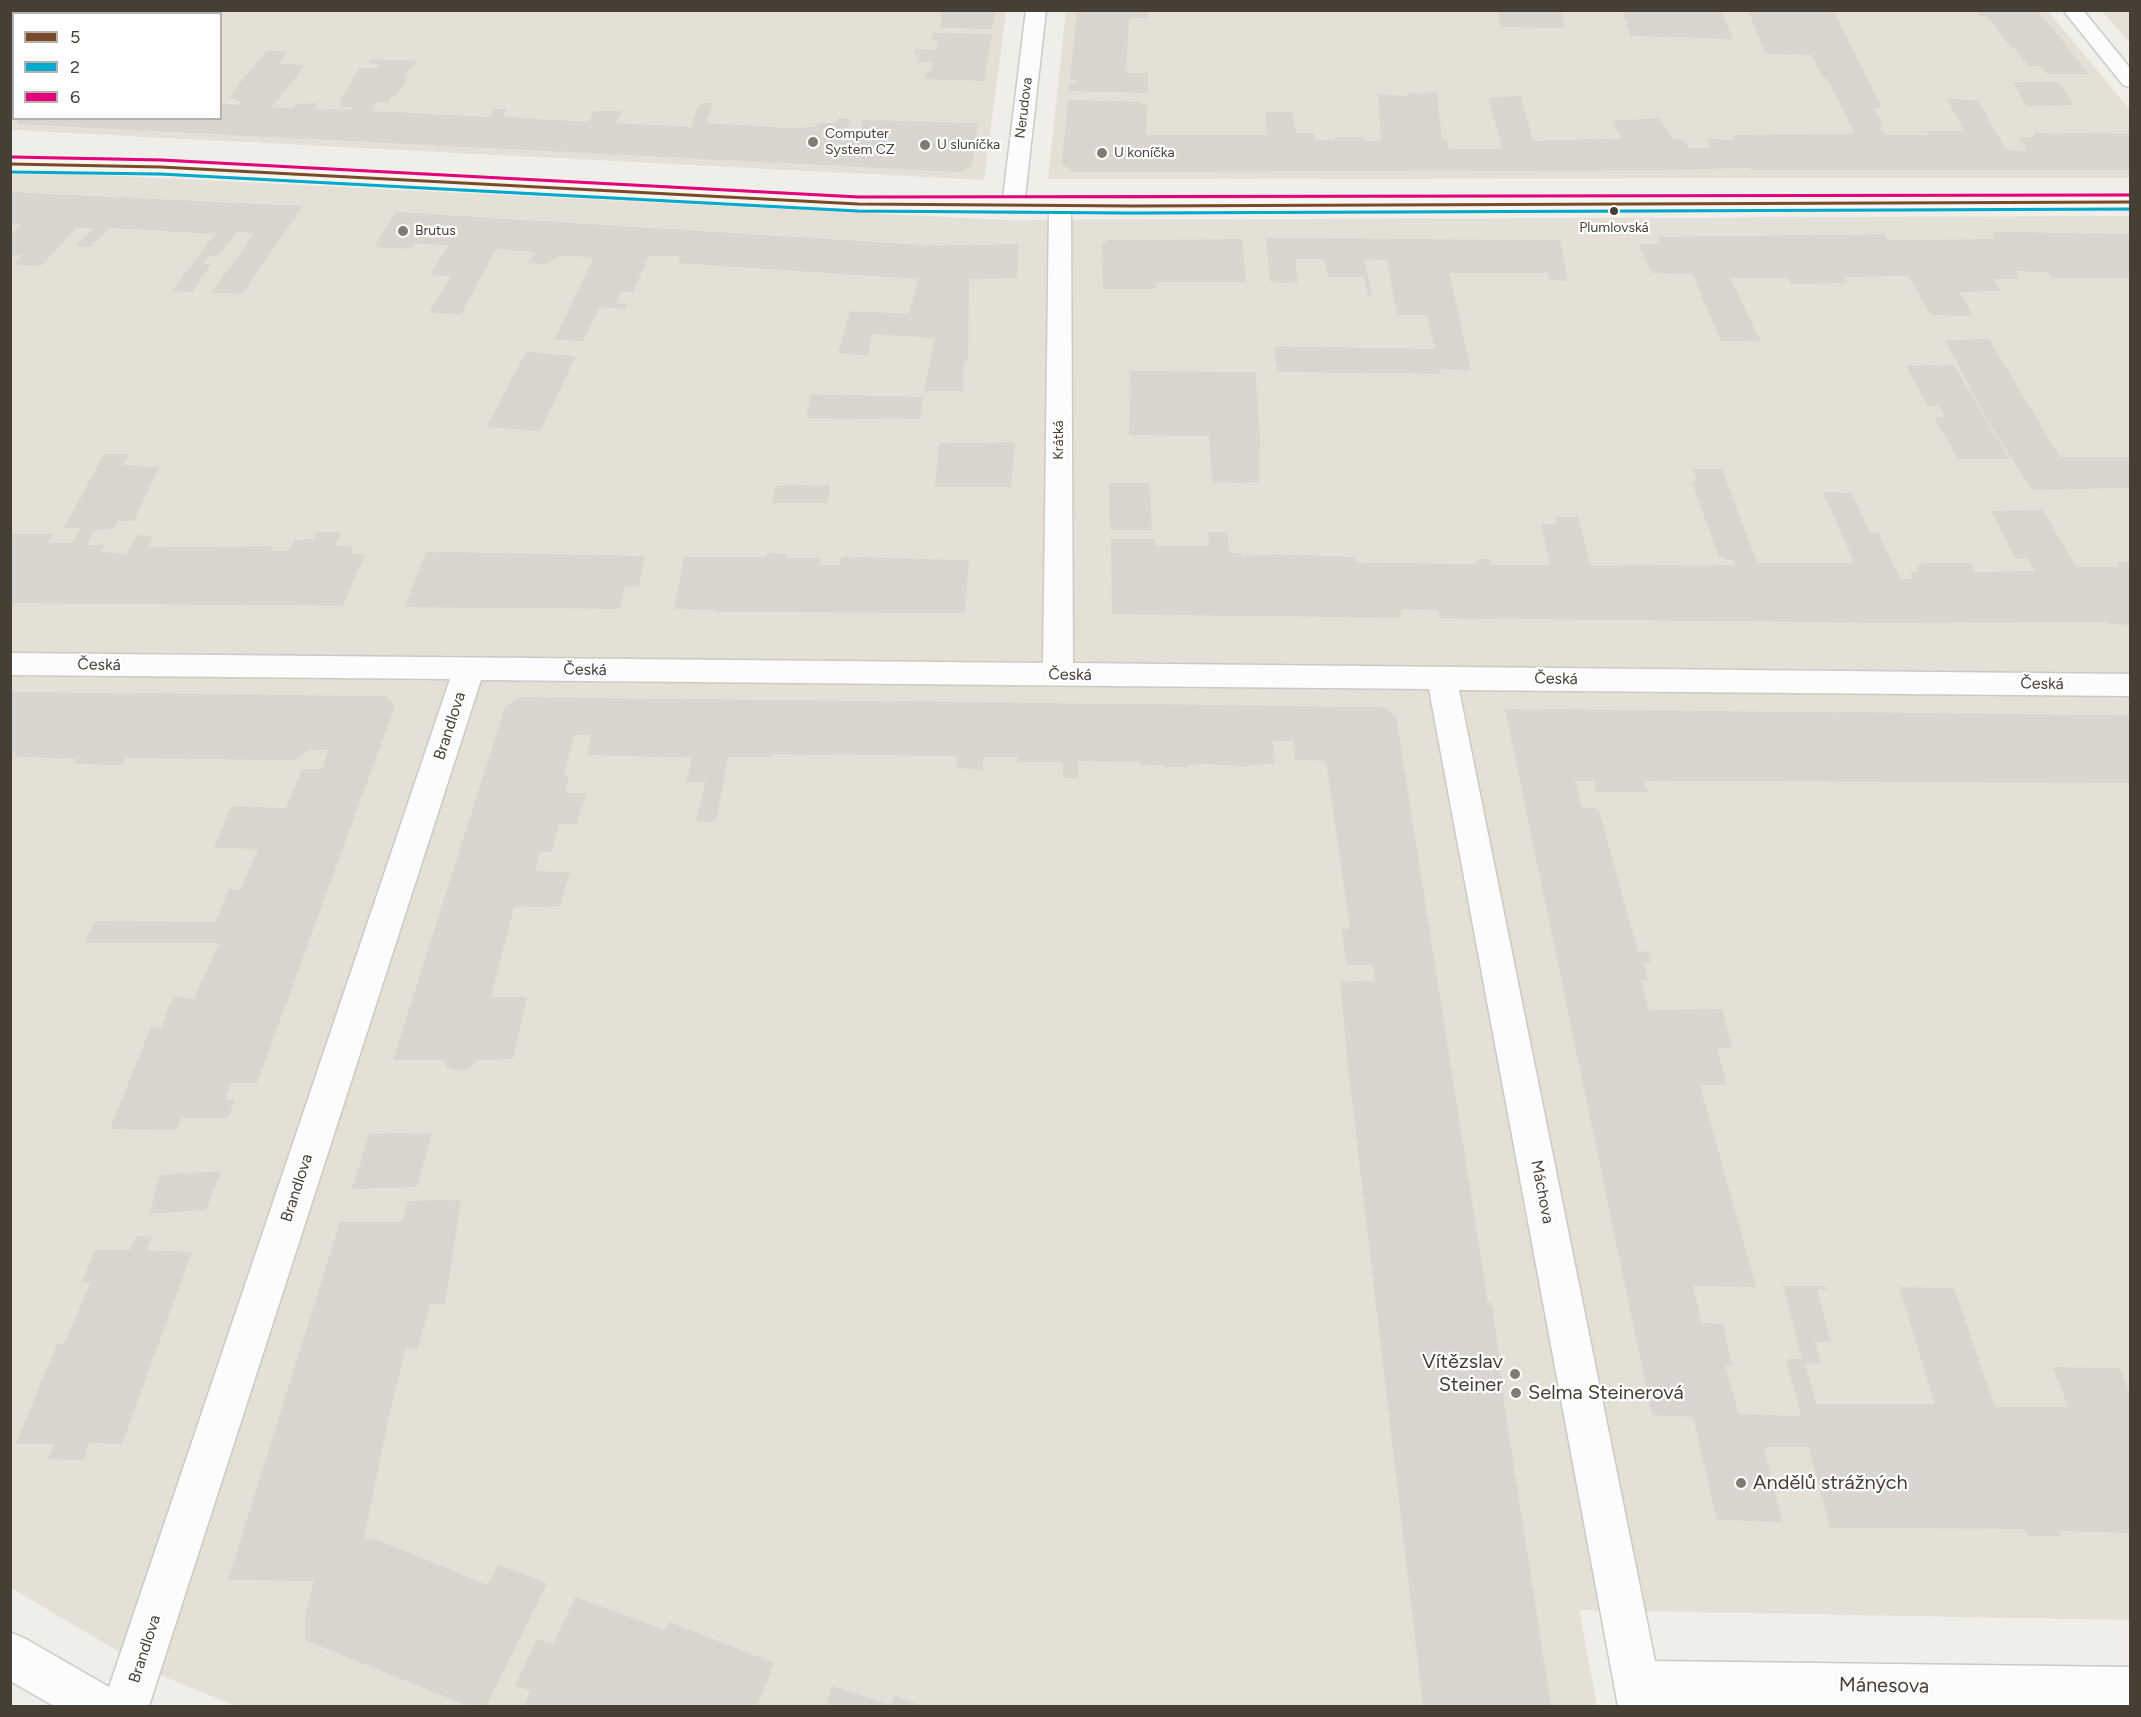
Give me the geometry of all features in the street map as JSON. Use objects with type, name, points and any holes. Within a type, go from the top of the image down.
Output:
[{"type":"main road","points":[[10,164],[161,167],[767,201],[1013,206],[2130,202]]},
{"type":"street","name":"Nerudova","points":[[1013,206],[1036,10]]},
{"type":"street","points":[[2072,10],[2130,81]]},
{"type":"street","name":"Krátká","points":[[1058,675],[1060,206]]},
{"type":"street","name":"Česká","points":[[10,664],[2130,685]]},
{"type":"street","name":"Brandlova","points":[[126,1707],[469,669]]},
{"type":"street","name":"Máchova","points":[[1442,678],[1639,1695]]},
{"type":"street","points":[[10,1655],[98,1707]]},
{"type":"street","name":"Mánesova","points":[[1639,1695],[2130,1690]]},
{"type":"shaded area","points":[[1006,11],[984,180],[11,130],[10,118],[12,115],[12,120],[222,120],[222,12],[93,12]]},
{"type":"shaded area","points":[[1066,11],[2048,11],[2130,110],[2130,178],[1048,179]]},
{"type":"shaded area","points":[[2102,11],[2130,11],[2130,43]]},
{"type":"shaded area","points":[[78,174],[1007,220],[2130,216],[2130,1620],[1579,1610],[1597,1706],[236,1706],[155,1673],[11,1588],[11,175]]},
{"type":"building","points":[[10,10],[28,10],[12,12],[12,30],[10,31]]},
{"type":"building","points":[[103,10],[154,10],[153,12],[102,12]]},
{"type":"building","points":[[943,10],[995,10],[992,29],[940,28]]},
{"type":"building","points":[[1077,10],[1148,10],[1148,18],[1129,18],[1126,73],[1148,73],[1148,93],[1069,91],[1069,84],[1077,83],[1077,80],[1070,79]]},
{"type":"building","points":[[1497,10],[1560,10],[1565,28],[1501,27]]},
{"type":"building","points":[[1622,10],[1721,10],[1733,39],[1631,36]]},
{"type":"building","points":[[1748,10],[1833,10],[1882,108],[1874,108],[1883,125],[1879,125],[1884,133],[1928,135],[1926,131],[1964,131],[1947,99],[1978,100],[2006,150],[2027,151],[2019,138],[2035,137],[2033,133],[2130,134],[2130,170],[1751,170],[1749,168],[1074,172],[1062,164],[1068,100],[1138,102],[1147,106],[1146,135],[1267,135],[1265,112],[1292,112],[1296,133],[1314,133],[1315,140],[1335,141],[1335,137],[1363,137],[1364,141],[1381,141],[1378,94],[1407,96],[1407,94],[1437,92],[1442,140],[1447,140],[1449,149],[1503,149],[1488,98],[1521,96],[1533,141],[1622,138],[1612,121],[1660,118],[1671,138],[1684,140],[1689,148],[1711,148],[1707,139],[1735,140],[1733,135],[1855,134],[1812,55],[1765,54]]},
{"type":"building","points":[[1975,10],[2037,10],[2089,74],[2047,74],[2040,66],[2029,66],[2014,48],[2011,48],[1993,23],[1986,16],[1979,16]]},
{"type":"building","points":[[933,33],[992,34],[984,81],[925,79],[926,71],[931,71],[933,62],[917,62],[919,55],[914,55],[916,49],[936,50],[938,40],[932,40]]},
{"type":"building","points":[[266,51],[287,51],[280,64],[305,65],[271,107],[293,108],[296,104],[317,103],[314,109],[352,110],[353,108],[340,107],[342,103],[339,101],[360,68],[376,68],[379,64],[368,63],[371,59],[416,61],[404,76],[408,77],[396,96],[391,96],[387,102],[377,102],[371,111],[490,117],[494,109],[507,109],[503,117],[589,122],[594,111],[622,111],[616,123],[691,127],[700,103],[713,103],[706,123],[787,128],[816,127],[817,123],[836,123],[838,118],[851,119],[847,132],[859,133],[863,120],[978,123],[972,166],[961,172],[16,124],[19,120],[222,120],[222,104],[240,105],[242,103],[229,97]]},
{"type":"building","points":[[2013,82],[2058,82],[2075,105],[2027,106]]},
{"type":"building","points":[[10,192],[303,206],[242,294],[211,293],[255,233],[237,232],[217,257],[208,256],[203,264],[211,264],[192,292],[172,291],[215,234],[109,228],[90,247],[76,246],[93,228],[76,228],[41,266],[13,265],[22,255],[10,255],[10,237],[21,225],[10,224]]},
{"type":"building","points":[[396,212],[938,246],[1018,244],[1017,278],[969,279],[968,361],[964,361],[963,391],[924,391],[935,338],[872,334],[868,355],[838,353],[850,311],[909,314],[918,279],[678,263],[681,256],[649,256],[633,292],[621,292],[616,303],[627,304],[625,309],[600,307],[583,341],[554,340],[594,257],[560,256],[546,264],[528,263],[537,252],[496,249],[461,314],[429,313],[451,276],[430,275],[449,245],[415,244],[412,249],[374,247]]},
{"type":"building","points":[[1991,232],[2130,234],[2130,278],[2052,278],[2048,272],[2015,271],[2019,279],[1993,279],[2001,291],[1959,292],[1973,316],[1931,315],[1908,276],[1844,277],[1848,283],[1791,284],[1789,278],[1730,278],[1761,342],[1721,341],[1692,274],[1651,273],[1639,244],[1660,244],[1657,237],[1883,234],[1887,240],[1995,239]]},
{"type":"building","points":[[1266,238],[1560,240],[1568,281],[1549,280],[1548,273],[1449,273],[1471,370],[1439,369],[1440,374],[1277,372],[1274,346],[1435,349],[1427,315],[1397,315],[1387,260],[1364,259],[1372,295],[1368,295],[1364,277],[1328,277],[1324,259],[1295,259],[1298,283],[1270,282]]},
{"type":"building","points":[[1242,239],[1246,282],[1155,282],[1156,289],[1103,289],[1102,244],[1109,240]]},
{"type":"building","points":[[1989,339],[2060,457],[2128,457],[2130,460],[2130,488],[2032,490],[1985,416],[1945,340]]},
{"type":"building","points":[[526,352],[576,356],[540,431],[487,427]]},
{"type":"building","points":[[1954,365],[2009,459],[1958,459],[1934,417],[1946,417],[1939,406],[1928,406],[1906,366]]},
{"type":"building","points":[[1130,371],[1255,372],[1260,436],[1259,482],[1212,483],[1209,436],[1129,435]]},
{"type":"building","points":[[811,394],[923,397],[920,419],[806,418]]},
{"type":"building","points":[[1015,442],[1011,487],[935,487],[939,443]]},
{"type":"building","points":[[104,454],[130,454],[122,465],[159,467],[134,521],[118,521],[113,529],[94,530],[86,545],[106,545],[100,552],[126,554],[137,535],[154,536],[148,547],[273,546],[270,551],[289,551],[294,540],[314,539],[316,532],[341,532],[335,546],[354,546],[350,554],[365,554],[343,606],[10,603],[10,534],[53,534],[47,543],[72,543],[80,528],[64,528]]},
{"type":"building","points":[[1693,469],[1722,469],[1757,563],[1854,563],[1823,492],[1852,493],[1870,533],[1878,533],[1900,579],[1914,579],[1910,572],[1919,572],[1917,567],[1923,563],[1971,563],[1975,572],[2035,571],[2028,558],[2016,559],[1991,511],[2043,510],[2076,567],[2120,567],[2117,562],[2130,562],[2130,625],[2107,622],[1882,623],[1439,618],[1438,610],[1400,609],[1402,618],[1112,614],[1111,539],[1155,539],[1155,546],[1209,546],[1208,532],[1227,532],[1229,553],[1241,553],[1242,556],[1275,554],[1356,557],[1356,562],[1387,563],[1477,564],[1476,559],[1489,559],[1490,565],[1550,565],[1541,524],[1557,524],[1555,517],[1578,517],[1591,566],[1736,565],[1733,560],[1718,555],[1692,482],[1697,481]]},
{"type":"building","points":[[1109,483],[1150,483],[1152,530],[1110,530]]},
{"type":"building","points":[[830,485],[828,503],[772,503],[775,486]]},
{"type":"building","points":[[426,552],[645,556],[639,586],[625,586],[620,609],[405,607]]},
{"type":"building","points":[[767,553],[787,554],[786,558],[821,558],[819,565],[840,565],[841,557],[969,560],[965,613],[714,612],[715,610],[674,609],[684,557],[766,557]]},
{"type":"building","points":[[10,692],[385,696],[395,706],[257,1083],[231,1083],[225,1100],[235,1101],[228,1118],[181,1118],[176,1130],[110,1129],[151,1027],[161,1028],[173,997],[194,999],[219,943],[85,943],[95,921],[216,922],[229,889],[240,890],[258,849],[214,848],[231,806],[286,808],[302,769],[322,769],[328,750],[308,750],[293,760],[125,758],[122,765],[74,764],[77,759],[15,757],[17,753],[10,753]]},
{"type":"building","points":[[520,697],[1384,707],[1396,716],[1488,1303],[1492,1302],[1505,1409],[1551,1706],[1423,1706],[1340,981],[1375,982],[1373,965],[1346,965],[1342,929],[1350,929],[1326,761],[1295,760],[1294,741],[1273,741],[1274,764],[1249,765],[1249,767],[1206,764],[1189,765],[1189,767],[1163,767],[1163,765],[1140,766],[1140,762],[1078,761],[1078,778],[1063,778],[1063,762],[1017,762],[1018,757],[983,757],[983,770],[956,768],[957,756],[773,754],[772,757],[728,757],[716,822],[696,822],[705,782],[686,782],[692,758],[587,755],[591,735],[574,735],[564,775],[569,775],[565,793],[586,793],[577,824],[559,824],[552,852],[540,852],[535,871],[570,872],[560,906],[514,907],[491,997],[527,997],[513,1059],[477,1060],[470,1068],[457,1071],[447,1067],[444,1060],[393,1060],[505,707]]},
{"type":"building","points":[[1505,709],[2130,715],[2130,783],[1644,781],[1648,792],[1596,792],[1594,781],[1575,781],[1582,807],[1599,811],[1638,952],[1648,951],[1651,962],[1643,962],[1648,980],[1641,980],[1649,1010],[1722,1009],[1732,1047],[1717,1048],[1727,1085],[1700,1085],[1756,1287],[1693,1286],[1702,1323],[1723,1324],[1732,1366],[1725,1366],[1739,1414],[1801,1416],[1786,1359],[1802,1359],[1783,1286],[1826,1286],[1827,1290],[1817,1289],[1831,1342],[1815,1342],[1821,1364],[1805,1363],[1816,1404],[1935,1404],[1899,1287],[1954,1288],[1995,1407],[2068,1407],[2053,1367],[2120,1368],[2130,1395],[2130,1533],[2059,1531],[2061,1536],[2028,1536],[2025,1529],[1830,1528],[1809,1447],[1764,1447],[1782,1522],[1717,1520],[1693,1417],[1652,1415]]},
{"type":"building","points":[[432,1133],[417,1187],[352,1189],[369,1134]]},
{"type":"building","points":[[221,1171],[206,1210],[149,1214],[160,1175]]},
{"type":"building","points":[[461,1200],[445,1304],[430,1304],[418,1348],[406,1349],[389,1416],[364,1538],[380,1541],[488,1585],[499,1565],[547,1583],[486,1706],[468,1706],[305,1640],[305,1615],[314,1581],[228,1580],[340,1222],[402,1222],[408,1201]]},
{"type":"building","points":[[136,1236],[152,1237],[147,1250],[192,1252],[122,1444],[89,1443],[84,1460],[48,1459],[54,1444],[16,1444],[57,1344],[64,1344],[91,1282],[82,1282],[95,1250],[130,1250]]},
{"type":"building","points":[[575,1597],[665,1630],[669,1622],[774,1663],[757,1706],[524,1706],[531,1691],[515,1686],[537,1639],[553,1644]]},
{"type":"building","points":[[832,1686],[891,1705],[894,1696],[924,1706],[826,1706]]},
{"type":"transit line","name":"6","points":[[10,157],[161,160],[858,197],[2130,195]]},
{"type":"transit line","name":"5","points":[[10,164],[161,167],[858,204],[1133,206],[2130,202]]},
{"type":"transit line","name":"2","points":[[10,172],[161,174],[858,211],[1133,213],[2130,209]]},
{"type":"place","name":"Computer System CZ","points":[[813,142]]},
{"type":"place","name":"U sluníčka","points":[[925,145]]},
{"type":"place","name":"U koníčka","points":[[1102,153]]},
{"type":"place","name":"Plumlovská","points":[[1614,211]]},
{"type":"place","name":"Brutus","points":[[403,231]]},
{"type":"place","name":"Vítězslav Steiner","points":[[1515,1374]]},
{"type":"place","name":"Selma Steinerová","points":[[1516,1393]]},
{"type":"place","name":"Andělů strážných","points":[[1741,1483]]}]
